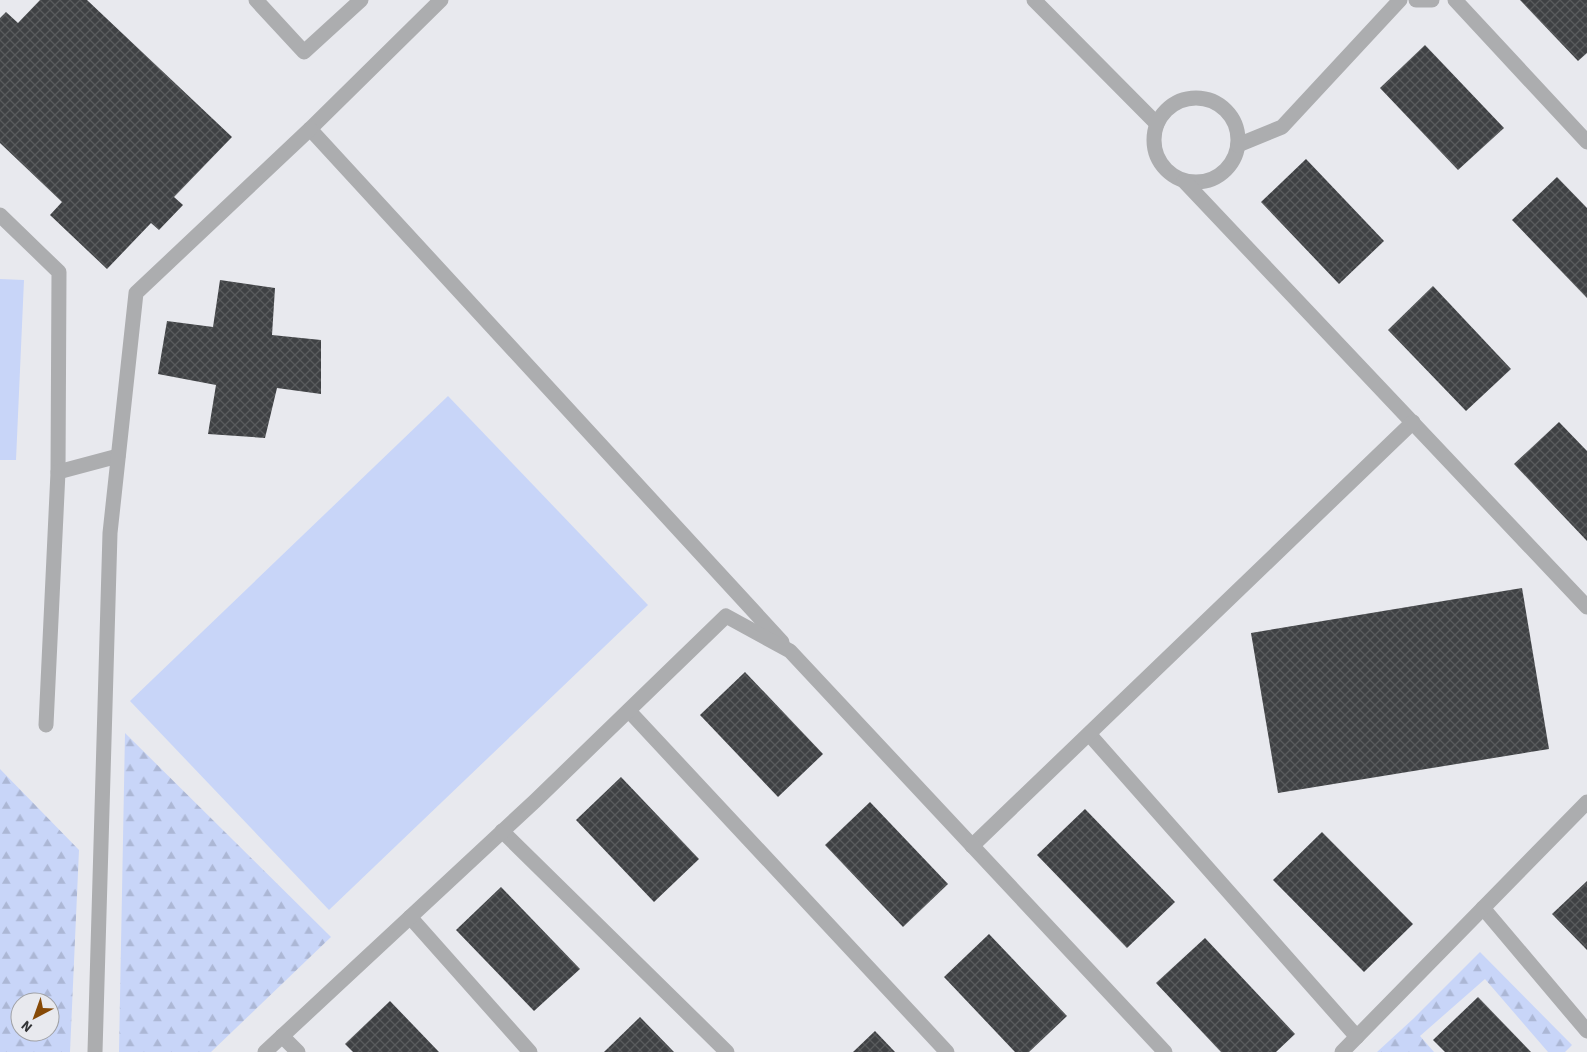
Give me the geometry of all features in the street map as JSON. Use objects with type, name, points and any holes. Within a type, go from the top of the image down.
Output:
[{"type":"lane","points":[[256,0],[304,52],[361,0]]},
{"type":"lane","points":[[94,1052],[110,533],[136,293],[310,129],[441,0]]},
{"type":"lane","points":[[1034,0],[1157,124]]},
{"type":"lane","points":[[1238,145],[1282,128],[1400,0]]},
{"type":"lane","points":[[1416,0],[1432,0]]},
{"type":"lane","points":[[1455,0],[1587,142]]},
{"type":"lane","points":[[1184,181],[1209,181],[1229,167],[1235,157],[1238,145],[1237,131],[1233,119],[1213,101],[1200,98],[1187,99],[1174,104],[1164,113],[1157,124],[1154,138],[1156,152],[1162,165],[1172,175],[1184,181],[1587,607]]},
{"type":"lane","points":[[310,129],[791,652],[1165,1052]]},
{"type":"lane","points":[[0,215],[59,272],[58,472],[46,725]]},
{"type":"lane","points":[[972,846],[1413,422]]},
{"type":"lane","points":[[58,472],[118,456]]},
{"type":"lane","points":[[264,1052],[502,832],[726,616],[791,652]]},
{"type":"lane","points":[[629,711],[947,1052]]},
{"type":"lane","points":[[1089,734],[1357,1037]]},
{"type":"lane","points":[[1342,1052],[1587,802]]},
{"type":"lane","points":[[502,832],[727,1052]]},
{"type":"lane","points":[[1483,908],[1587,1031]]},
{"type":"lane","points":[[410,917],[530,1052]]},
{"type":"lane","points":[[282,1036],[298,1052]]},
{"type":"green space","points":[[0,279],[24,280],[16,460],[0,460]]},
{"type":"green space","points":[[448,396],[648,605],[329,910],[130,701]]},
{"type":"green space","points":[[125,733],[331,937],[211,1052],[119,1052]]},
{"type":"green space","points":[[0,769],[79,850],[70,1052],[0,1052]]},
{"type":"green space","points":[[1480,952],[1572,1045],[1565,1052],[1548,1052],[1485,979],[1420,1036],[1434,1052],[1377,1052],[1413,1019]]},
{"type":"building","points":[[40,0],[87,0],[232,137],[174,197],[183,205],[159,230],[151,223],[107,269],[50,215],[62,202],[0,143],[0,18],[6,12],[18,23]]},
{"type":"building","points":[[1520,0],[1587,0],[1587,53],[1578,61]]},
{"type":"building","points":[[1425,45],[1504,128],[1458,170],[1380,88]]},
{"type":"building","points":[[1306,159],[1384,241],[1339,284],[1261,202]]},
{"type":"building","points":[[1557,177],[1587,208],[1587,298],[1512,220]]},
{"type":"building","points":[[220,280],[275,288],[272,335],[321,340],[321,394],[277,388],[265,438],[208,434],[216,385],[158,374],[167,321],[213,327]]},
{"type":"building","points":[[1433,286],[1511,369],[1466,411],[1388,330]]},
{"type":"building","points":[[1559,422],[1587,451],[1587,541],[1514,464]]},
{"type":"building","points":[[1522,588],[1549,749],[1278,793],[1251,633]]},
{"type":"building","points":[[745,672],[823,754],[778,797],[700,715]]},
{"type":"building","points":[[621,777],[699,859],[654,902],[576,820]]},
{"type":"building","points":[[870,802],[948,884],[903,927],[825,845]]},
{"type":"building","points":[[1085,809],[1175,902],[1127,948],[1037,855]]},
{"type":"building","points":[[1322,832],[1413,924],[1364,972],[1273,880]]},
{"type":"building","points":[[1587,881],[1587,950],[1552,914]]},
{"type":"building","points":[[501,887],[580,969],[534,1011],[456,930]]},
{"type":"building","points":[[989,934],[1067,1016],[1029,1052],[1015,1052],[944,977]]},
{"type":"building","points":[[1205,938],[1295,1034],[1276,1052],[1221,1052],[1156,983]]},
{"type":"building","points":[[1478,997],[1531,1052],[1445,1052],[1433,1040]]},
{"type":"building","points":[[390,1001],[439,1052],[353,1052],[345,1044]]},
{"type":"building","points":[[640,1017],[674,1052],[604,1052]]},
{"type":"building","points":[[875,1031],[895,1052],[853,1052]]}]
